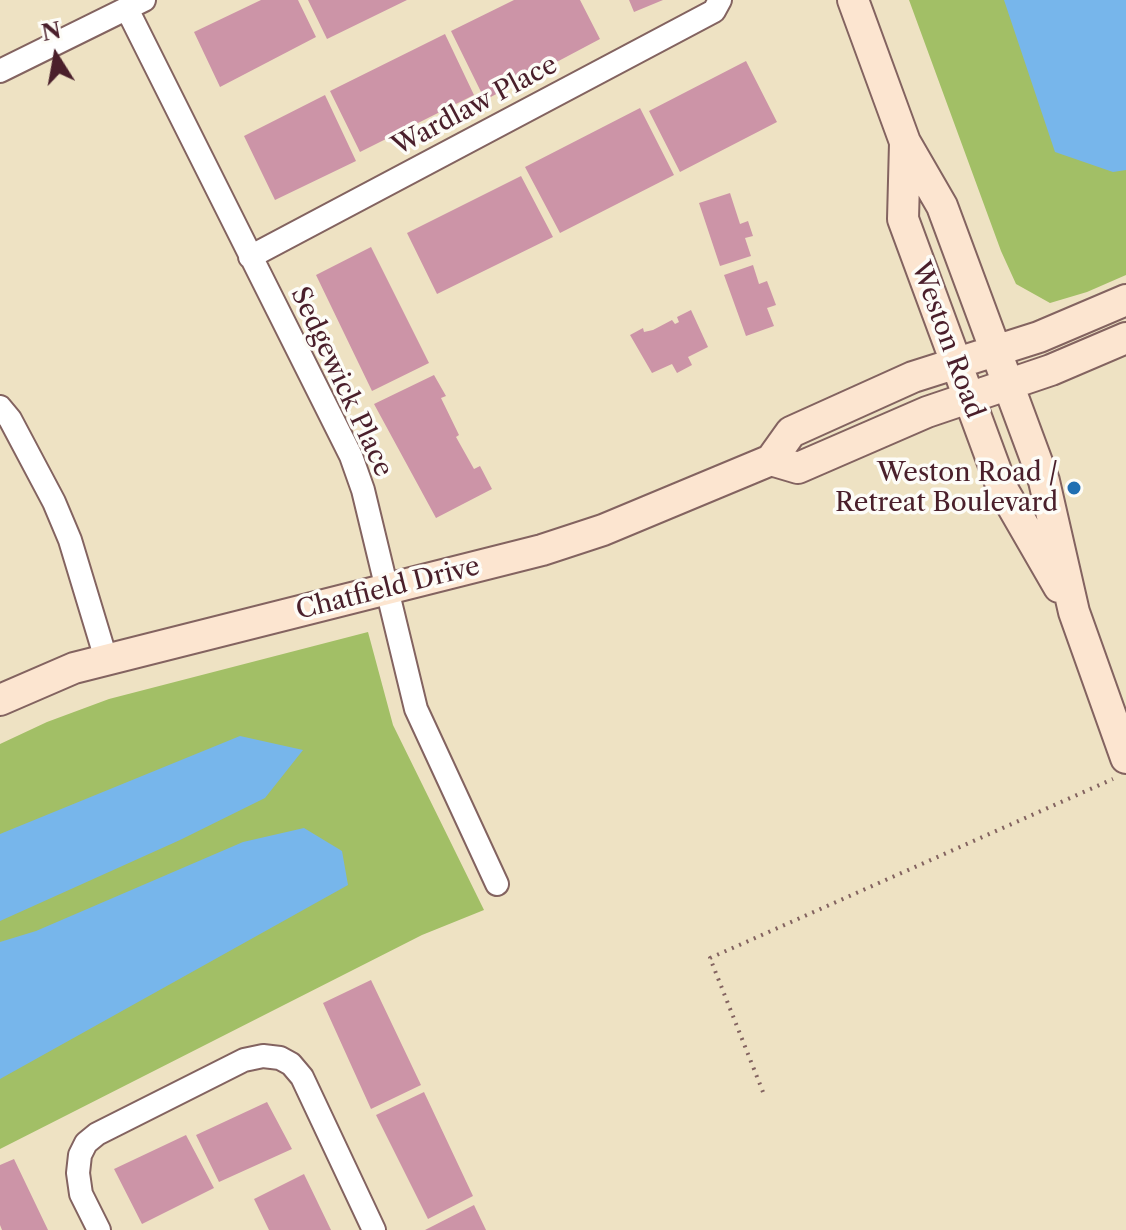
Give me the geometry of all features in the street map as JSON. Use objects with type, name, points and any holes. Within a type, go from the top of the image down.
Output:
[{"type":"street","name":"Wardlaw Place","points":[[250,257],[714,11],[720,0]]},
{"type":"street","name":"Weston Road","points":[[853,0],[905,142],[942,206],[1044,481],[1074,612],[1126,758]]},
{"type":"street","name":"Sedgewick Place","points":[[135,4],[250,257],[351,456],[363,490],[416,709],[497,884]]},
{"type":"street","points":[[0,71],[135,4]]},
{"type":"street","name":"Weston Road","points":[[905,142],[903,219],[1003,490],[1074,612]]},
{"type":"street","name":"Chatfield Drive","points":[[0,700],[74,668],[542,550],[603,530],[771,460],[791,432],[913,377],[1039,337],[1126,300]]},
{"type":"street","name":"Chatfield Drive","points":[[771,460],[798,468],[927,412],[1051,370],[1126,338]]},
{"type":"street","points":[[0,407],[54,502],[70,540],[106,659]]},
{"type":"street","points":[[99,1230],[81,1194],[78,1173],[80,1155],[86,1143],[97,1134],[231,1067],[263,1056],[280,1058],[291,1064],[302,1077],[374,1230]]},
{"type":"path","points":[[763,1092],[710,958],[1126,773]]},
{"type":"green space","points":[[909,0],[1126,0],[1126,275],[1087,292],[1050,303],[1016,284],[1001,251]]},
{"type":"green space","points":[[368,632],[393,725],[484,910],[422,935],[0,1149],[0,744],[109,699]]},
{"type":"water","points":[[1004,0],[1126,0],[1126,170],[1113,172],[1055,152]]},
{"type":"water","points":[[240,736],[303,750],[265,798],[0,921],[0,834]]},
{"type":"water","points":[[304,828],[342,851],[348,885],[0,1079],[0,942],[36,931],[243,842]]},
{"type":"building","points":[[261,0],[298,0],[316,37],[220,87],[194,32]]},
{"type":"building","points":[[308,0],[407,0],[327,39]]},
{"type":"building","points":[[514,0],[580,0],[600,39],[485,100],[451,31]]},
{"type":"building","points":[[629,0],[663,0],[634,12]]},
{"type":"building","points":[[445,34],[474,95],[360,152],[330,91]]},
{"type":"building","points":[[746,61],[777,122],[680,172],[649,111]]},
{"type":"building","points":[[325,95],[356,161],[275,200],[244,136]]},
{"type":"building","points":[[640,108],[674,175],[560,233],[525,167]]},
{"type":"building","points":[[521,176],[553,237],[437,294],[407,233]]},
{"type":"building","points":[[730,193],[740,224],[748,221],[753,236],[745,238],[751,256],[720,266],[699,203]]},
{"type":"building","points":[[371,247],[429,363],[372,391],[316,275]]},
{"type":"building","points":[[753,265],[759,284],[767,281],[776,305],[767,308],[774,326],[746,336],[724,275]]},
{"type":"building","points":[[691,310],[708,347],[688,357],[692,365],[677,373],[672,364],[652,373],[630,335],[643,328],[644,332],[653,330],[672,320],[675,324],[679,322],[677,317]]},
{"type":"building","points":[[434,375],[446,396],[441,398],[459,435],[456,437],[474,469],[480,466],[492,489],[436,518],[374,404]]},
{"type":"building","points":[[371,980],[421,1085],[371,1109],[323,1003]]},
{"type":"building","points":[[424,1092],[473,1196],[428,1219],[376,1115]]},
{"type":"building","points":[[267,1102],[292,1149],[219,1182],[196,1135]]},
{"type":"building","points":[[186,1135],[214,1188],[142,1224],[114,1169]]},
{"type":"building","points":[[14,1159],[48,1230],[2,1230],[0,1165]]},
{"type":"building","points":[[304,1174],[331,1230],[269,1230],[254,1199]]},
{"type":"building","points":[[474,1205],[486,1230],[425,1230]]},
{"type":"place","name":"Weston Road / Retreat Boulevard","points":[[1074,488]]}]
